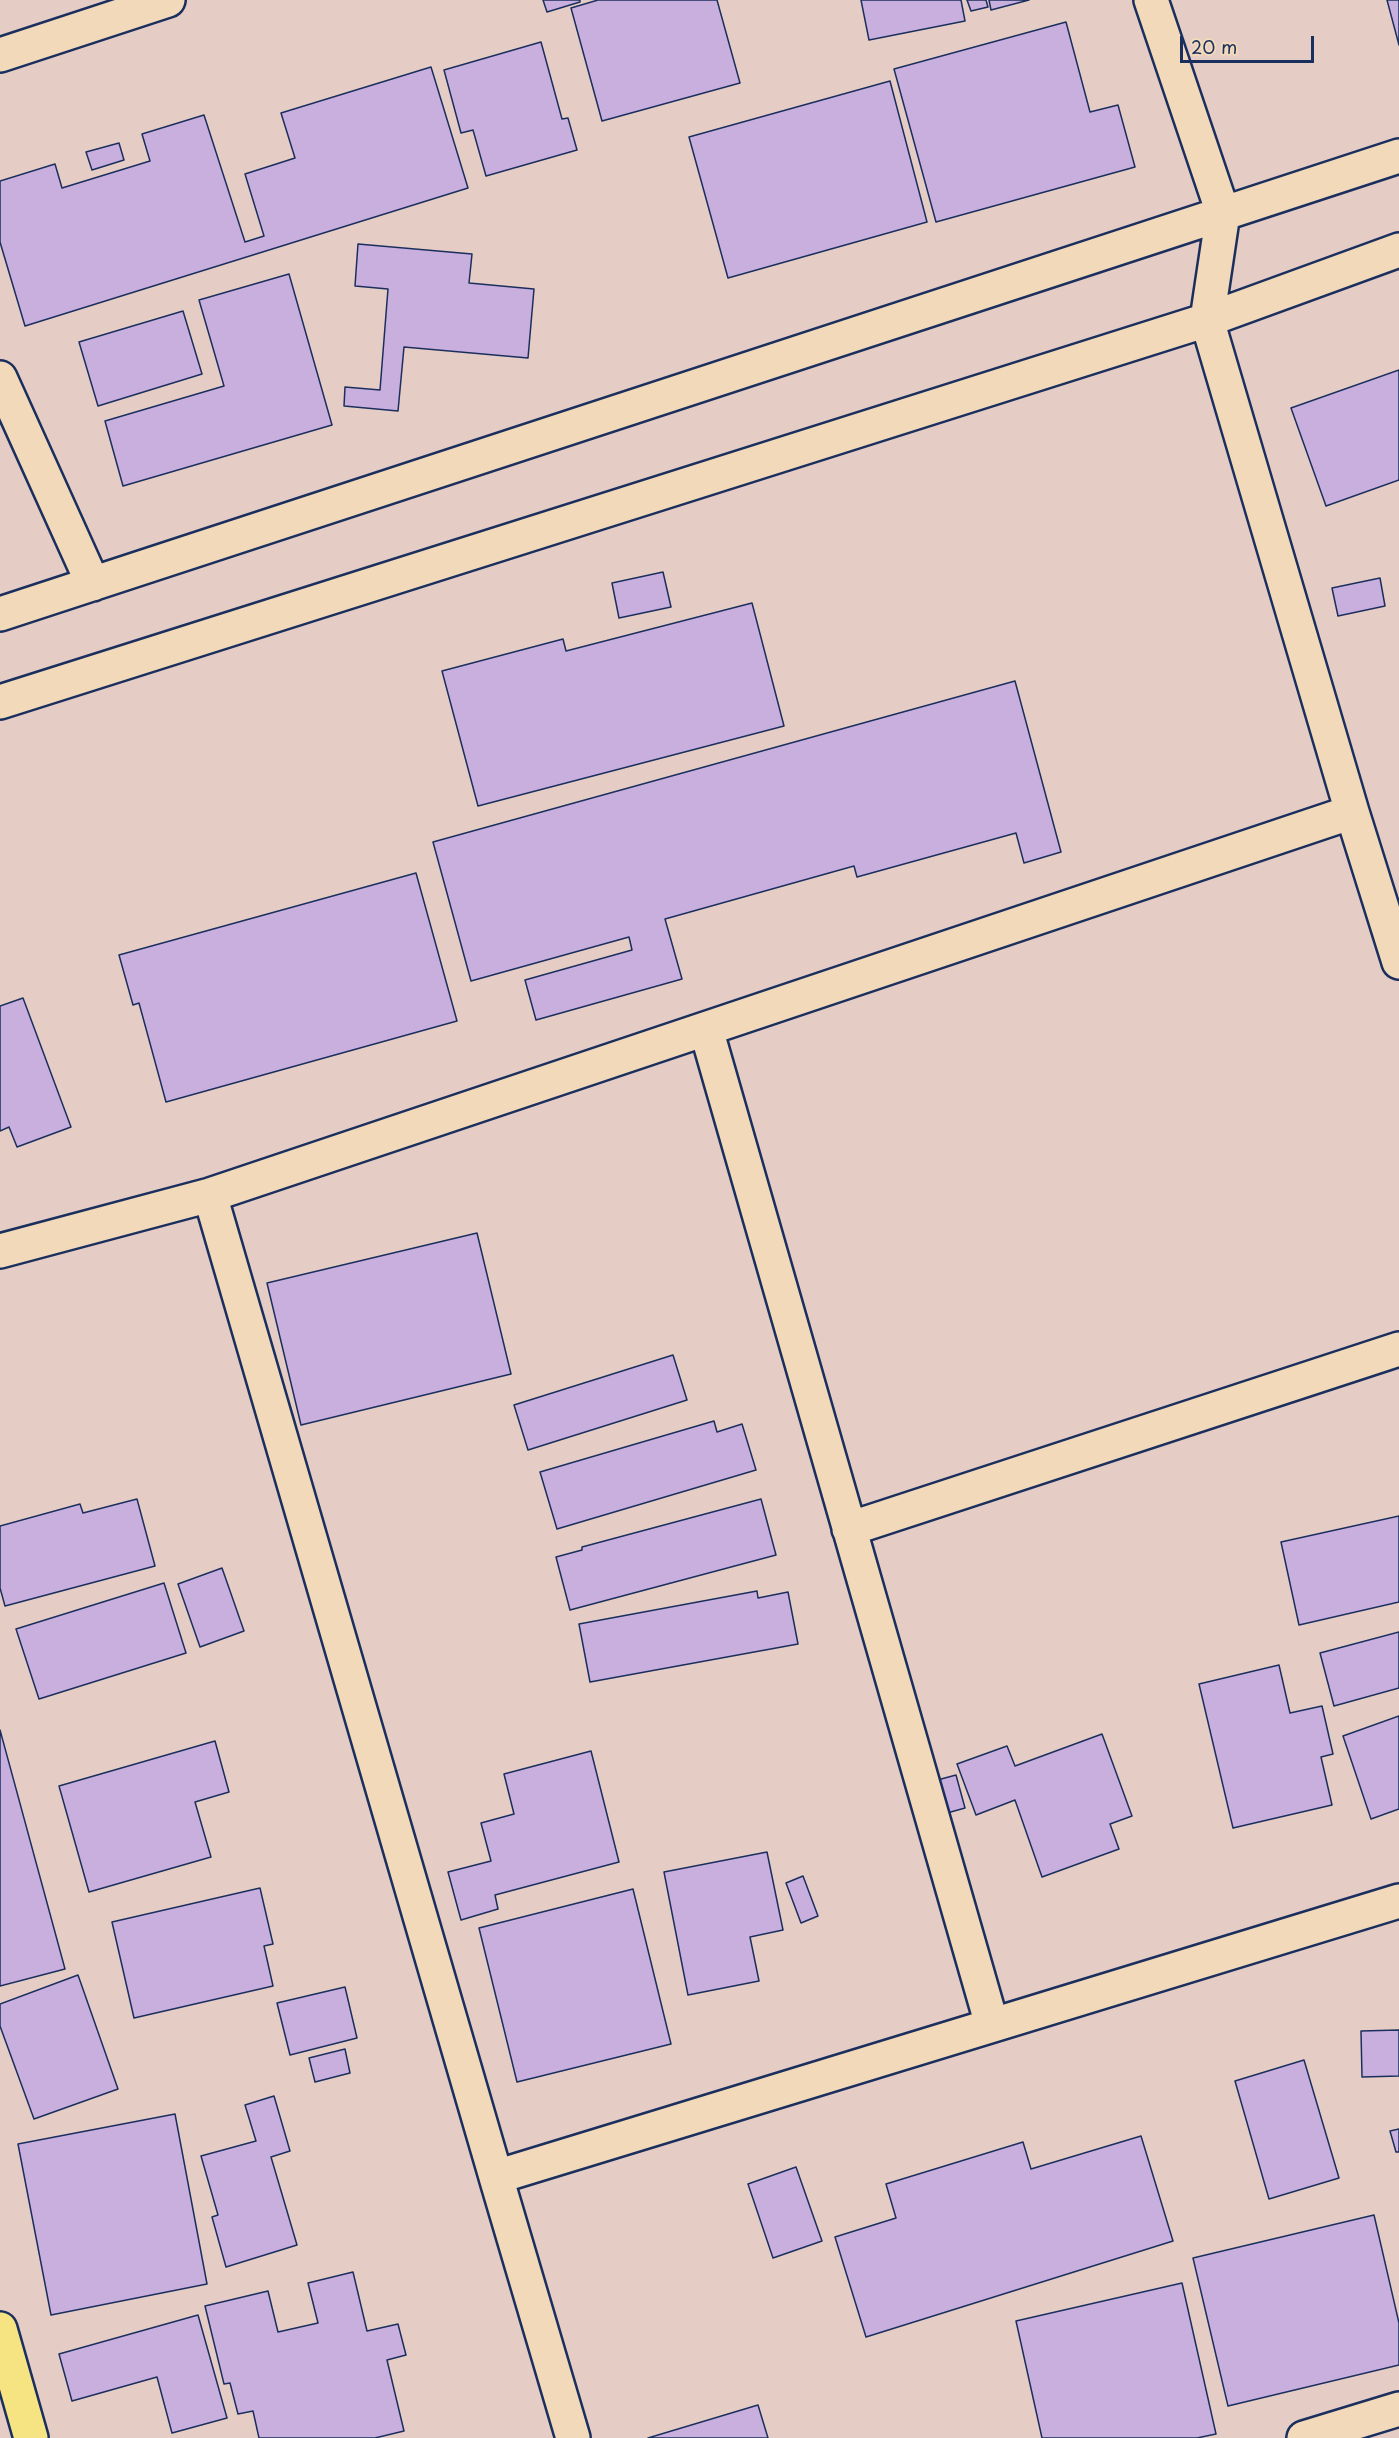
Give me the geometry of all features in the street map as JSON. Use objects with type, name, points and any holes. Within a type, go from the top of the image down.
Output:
[{"type":"main road","points":[[0,2329],[31,2438]]},
{"type":"street","points":[[0,55],[168,0]]},
{"type":"street","points":[[1151,0],[1223,213],[1207,320],[1352,812],[1399,962]]},
{"type":"street","points":[[0,614],[1399,156]]},
{"type":"street","points":[[0,702],[1207,320],[1399,250]]},
{"type":"street","points":[[0,378],[93,584]]},
{"type":"street","points":[[0,1251],[210,1195],[1352,812]]},
{"type":"street","points":[[706,1029],[992,2025]]},
{"type":"street","points":[[210,1195],[573,2438]]},
{"type":"street","points":[[849,1529],[1399,1349]]},
{"type":"street","points":[[496,2177],[1399,1901]]},
{"type":"street","points":[[1304,2438],[1399,2409]]},
{"type":"building","points":[[543,0],[580,0],[580,2],[547,12]]},
{"type":"building","points":[[598,0],[717,0],[740,83],[602,121],[571,8]]},
{"type":"building","points":[[861,0],[961,0],[965,21],[869,40]]},
{"type":"building","points":[[967,0],[986,0],[988,7],[971,11]]},
{"type":"building","points":[[989,0],[1029,0],[991,10]]},
{"type":"building","points":[[1387,0],[1399,0],[1399,45]]},
{"type":"building","points":[[1066,22],[1090,112],[1118,105],[1135,167],[936,222],[894,69]]},
{"type":"building","points":[[541,42],[562,119],[568,118],[577,150],[486,176],[473,130],[461,133],[444,70]]},
{"type":"building","points":[[431,67],[468,188],[25,326],[0,242],[0,181],[55,164],[62,188],[150,161],[142,134],[204,115],[245,242],[264,236],[245,174],[295,158],[281,113]]},
{"type":"building","points":[[890,81],[927,222],[728,278],[689,137]]},
{"type":"building","points":[[119,143],[124,160],[92,170],[86,152]]},
{"type":"building","points":[[358,244],[472,254],[469,283],[534,289],[528,358],[404,347],[398,411],[344,406],[345,387],[380,390],[388,289],[355,286]]},
{"type":"building","points":[[289,274],[332,425],[123,486],[105,421],[224,386],[199,300]]},
{"type":"building","points":[[183,311],[202,374],[98,406],[79,342]]},
{"type":"building","points":[[1399,370],[1399,480],[1326,506],[1291,408]]},
{"type":"building","points":[[663,572],[671,607],[619,618],[612,583]]},
{"type":"building","points":[[1380,578],[1385,606],[1338,616],[1332,588]]},
{"type":"building","points":[[752,603],[784,726],[478,806],[442,671],[563,639],[566,651]]},
{"type":"building","points":[[1015,681],[1061,852],[1024,863],[1016,833],[857,877],[854,866],[665,919],[682,979],[536,1020],[525,980],[632,950],[629,937],[471,981],[433,842]]},
{"type":"building","points":[[416,873],[457,1021],[166,1102],[139,1003],[133,1005],[119,955]]},
{"type":"building","points":[[23,998],[71,1127],[17,1147],[9,1127],[0,1131],[0,1006]]},
{"type":"building","points":[[477,1233],[511,1374],[301,1425],[267,1283]]},
{"type":"building","points":[[673,1355],[687,1400],[528,1450],[514,1405]]},
{"type":"building","points":[[714,1421],[717,1432],[742,1424],[756,1470],[557,1529],[540,1472]]},
{"type":"building","points":[[137,1499],[155,1566],[5,1606],[0,1588],[0,1526],[80,1504],[83,1513]]},
{"type":"building","points":[[761,1499],[776,1555],[570,1610],[556,1557],[582,1550],[582,1547]]},
{"type":"building","points":[[1399,1516],[1399,1602],[1299,1625],[1281,1542]]},
{"type":"building","points":[[222,1568],[244,1631],[200,1647],[178,1584]]},
{"type":"building","points":[[164,1583],[186,1653],[39,1699],[16,1629]]},
{"type":"building","points":[[757,1591],[758,1598],[788,1592],[798,1644],[590,1682],[579,1624]]},
{"type":"building","points":[[1399,1632],[1399,1688],[1334,1706],[1320,1653]]},
{"type":"building","points":[[1279,1665],[1290,1713],[1322,1706],[1333,1754],[1321,1757],[1332,1805],[1233,1828],[1199,1684]]},
{"type":"building","points":[[1399,1716],[1399,1809],[1371,1819],[1343,1736]]},
{"type":"building","points":[[0,1730],[65,1969],[0,1986]]},
{"type":"building","points":[[1102,1734],[1132,1816],[1110,1824],[1119,1849],[1042,1877],[1015,1800],[976,1815],[957,1764],[1007,1746],[1015,1766]]},
{"type":"building","points":[[215,1741],[229,1792],[195,1802],[211,1857],[89,1892],[59,1786]]},
{"type":"building","points":[[591,1751],[619,1862],[495,1895],[498,1909],[461,1920],[448,1872],[491,1861],[481,1823],[514,1814],[504,1774]]},
{"type":"building","points":[[956,1775],[965,1808],[940,1815],[930,1782]]},
{"type":"building","points":[[767,1852],[783,1930],[750,1937],[759,1981],[688,1995],[664,1872]]},
{"type":"building","points":[[803,1876],[818,1916],[801,1923],[786,1883]]},
{"type":"building","points":[[260,1888],[273,1944],[264,1946],[273,1986],[134,2018],[112,1922]]},
{"type":"building","points":[[633,1889],[671,2044],[517,2082],[479,1928]]},
{"type":"building","points":[[78,1975],[118,2089],[34,2119],[0,2026],[0,2004]]},
{"type":"building","points":[[345,1987],[357,2038],[290,2055],[277,2003]]},
{"type":"building","points":[[1399,2030],[1399,2076],[1362,2077],[1361,2031]]},
{"type":"building","points":[[345,2049],[350,2073],[315,2082],[309,2058]]},
{"type":"building","points":[[1304,2060],[1339,2178],[1269,2199],[1235,2081]]},
{"type":"building","points":[[274,2096],[290,2151],[271,2157],[297,2245],[226,2267],[212,2217],[218,2215],[201,2156],[256,2141],[245,2105]]},
{"type":"building","points":[[175,2114],[207,2284],[51,2315],[18,2144]]},
{"type":"building","points":[[1399,2129],[1399,2152],[1396,2152],[1390,2131]]},
{"type":"building","points":[[1141,2136],[1173,2241],[866,2337],[835,2237],[896,2218],[886,2184],[1023,2142],[1031,2169]]},
{"type":"building","points":[[796,2167],[822,2241],[773,2258],[748,2184]]},
{"type":"building","points":[[1374,2215],[1399,2323],[1399,2365],[1228,2406],[1193,2258]]},
{"type":"building","points":[[353,2272],[367,2331],[398,2324],[406,2355],[387,2360],[404,2431],[375,2438],[259,2438],[253,2411],[238,2414],[230,2383],[224,2384],[205,2306],[268,2291],[278,2332],[318,2323],[308,2283]]},
{"type":"building","points":[[1182,2283],[1216,2434],[1197,2438],[1042,2438],[1016,2321]]},
{"type":"building","points":[[198,2315],[227,2418],[172,2433],[157,2377],[72,2401],[59,2354]]},
{"type":"building","points":[[758,2405],[768,2438],[648,2438]]}]
